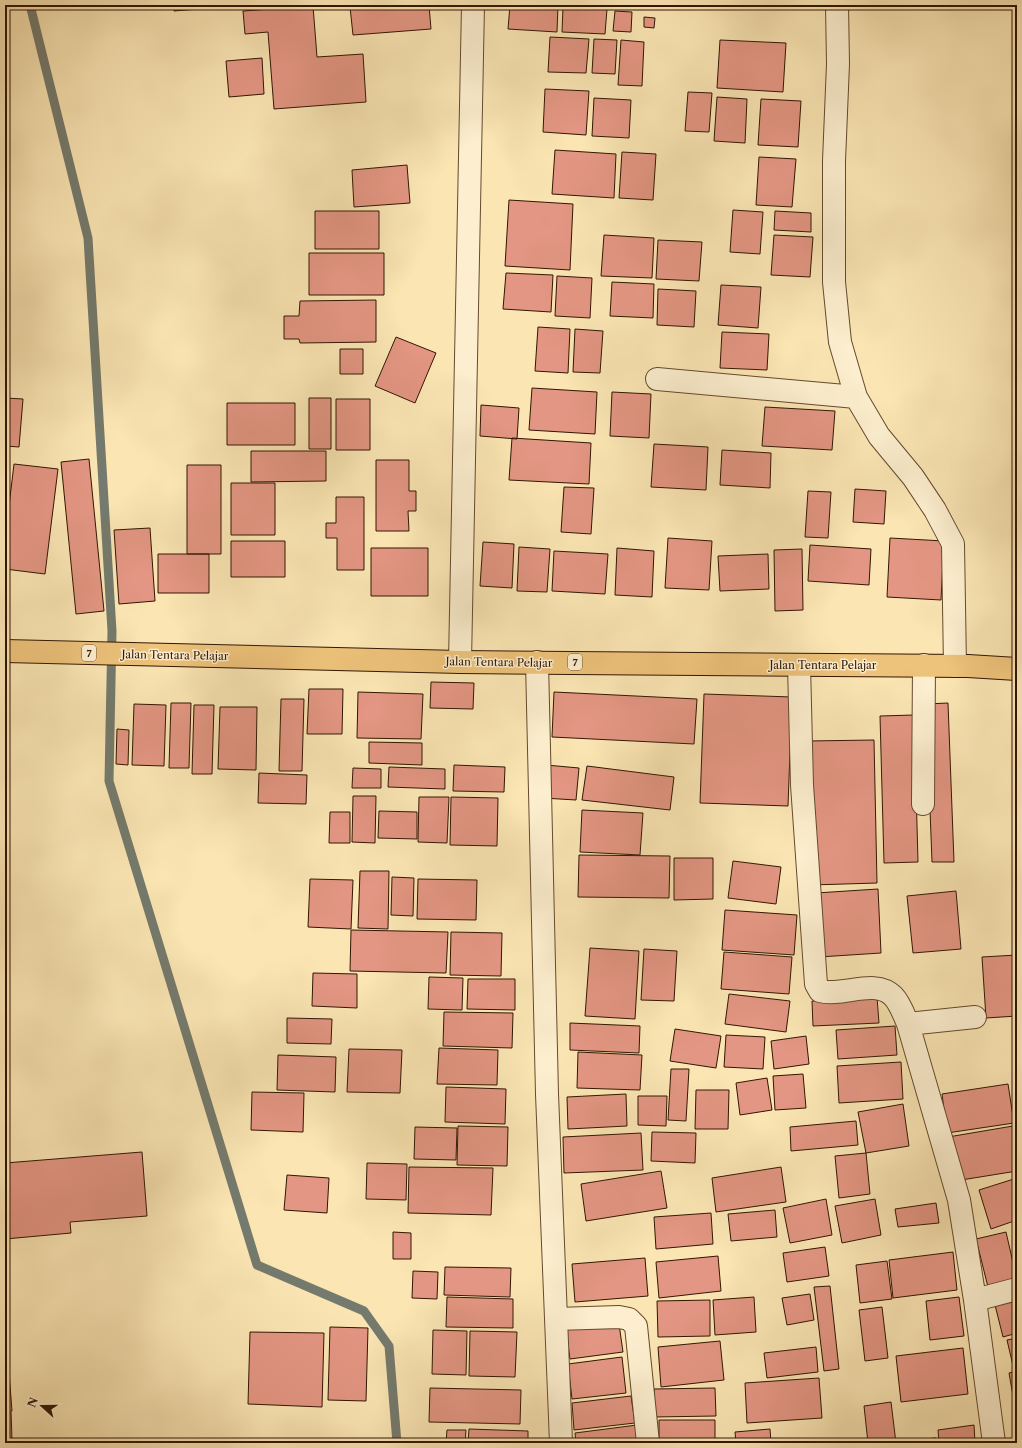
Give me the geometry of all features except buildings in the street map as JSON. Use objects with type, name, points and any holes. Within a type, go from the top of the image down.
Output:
[{"type":"highway","name":"Jalan Tentara Pelajar","points":[[5,651],[460,662],[924,665],[1017,669]]},
{"type":"street","points":[[460,662],[473,5]]},
{"type":"street","points":[[838,5],[834,282],[840,342],[856,397],[878,436],[918,484],[935,510],[953,544],[955,666]]},
{"type":"street","points":[[657,379],[856,397]]},
{"type":"street","points":[[537,662],[547,1094],[561,1443]]},
{"type":"street","points":[[799,665],[802,785],[816,984],[820,991],[829,993],[872,988],[886,990],[894,997],[908,1024],[959,1200],[975,1300],[994,1443]]},
{"type":"street","points":[[923,804],[924,665]]},
{"type":"street","points":[[908,1024],[975,1017]]},
{"type":"street","points":[[975,1300],[1017,1290]]},
{"type":"street","points":[[556,1319],[619,1317],[629,1319],[636,1326],[648,1443]]},
{"type":"waterway","points":[[30,5],[88,238],[112,631],[109,781],[257,1265],[364,1311],[389,1346],[397,1443]]}]
